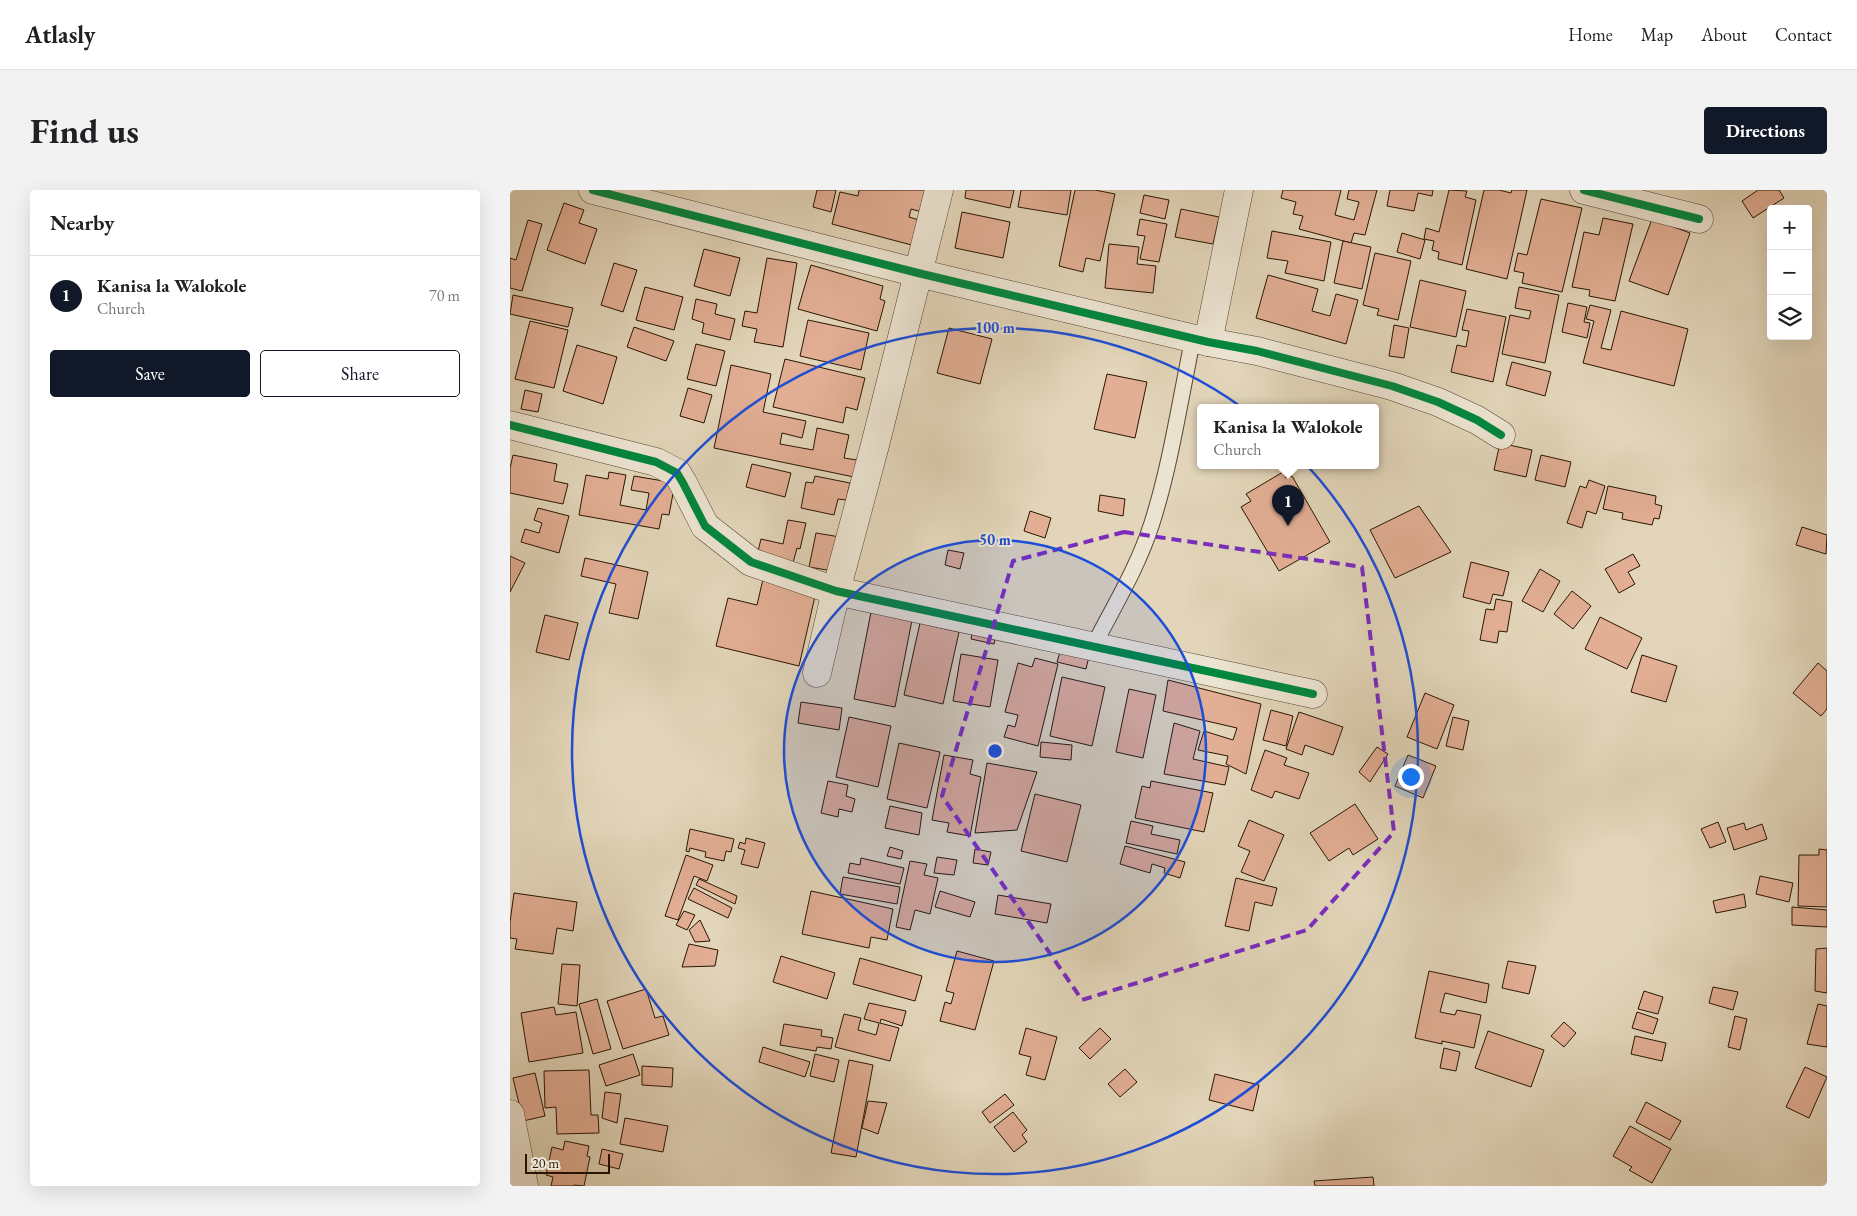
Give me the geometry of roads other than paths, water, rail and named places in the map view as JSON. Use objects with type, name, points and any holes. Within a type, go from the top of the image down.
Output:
[{"type":"street","points":[[817,673],[836,590],[876,445],[939,190]]},
{"type":"street","points":[[1200,340],[1239,190]]},
{"type":"street","points":[[1584,190],[1699,219]]},
{"type":"street","points":[[598,191],[918,273],[1200,340],[1257,350],[1392,386],[1438,402],[1477,420],[1501,435]]},
{"type":"street","points":[[510,425],[656,462],[677,474],[705,526],[751,562],[836,590],[1312,694]]},
{"type":"street","points":[[510,1114],[524,1186]]},
{"type":"lane","points":[[1093,647],[1130,576],[1152,524],[1200,340]]},
{"type":"place","name":"Kanisa la Walokole","points":[[1288,526]]}]
